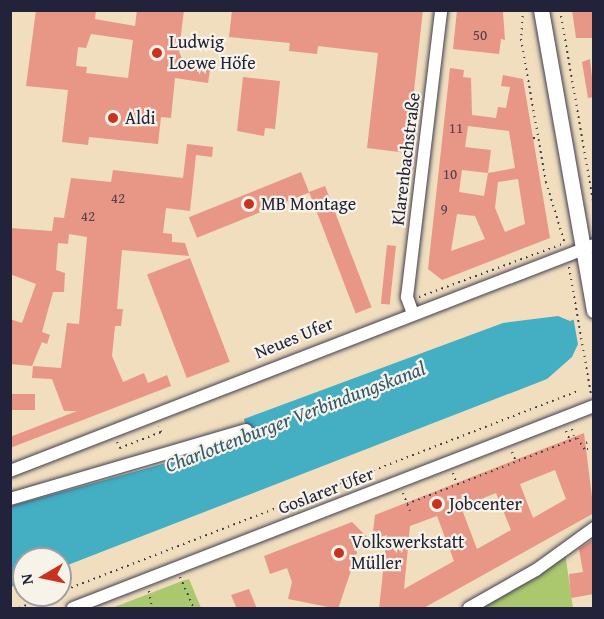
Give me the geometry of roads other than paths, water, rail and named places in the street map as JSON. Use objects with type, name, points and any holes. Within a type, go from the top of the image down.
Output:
[{"type":"main road","points":[[541,10],[588,247],[588,277],[594,310]]},
{"type":"street","name":"Klarenbachstraße","points":[[412,311],[407,297],[441,10]]},
{"type":"street","name":"Neues Ufer","points":[[10,471],[412,311],[588,247]]},
{"type":"street","name":"Goslarer Ufer","points":[[73,609],[594,406]]},
{"type":"street","points":[[10,499],[246,430]]},
{"type":"street","points":[[469,609],[536,570],[594,528]]},
{"type":"water","name":"Charlottenburger Verbindungskanal","points":[[593,312],[572,357],[547,379],[72,563],[72,547],[12,547],[11,587],[11,506],[249,440],[244,419],[503,323],[558,316],[570,321]]},
{"type":"place","name":"Ludwig Loewe Höfe","points":[[157,53]]},
{"type":"place","name":"Aldi","points":[[113,118]]},
{"type":"place","name":"MB Montage","points":[[249,204]]},
{"type":"place","name":"Jobcenter","points":[[437,504]]},
{"type":"place","name":"Volkswerkstatt Müller","points":[[339,553]]}]
